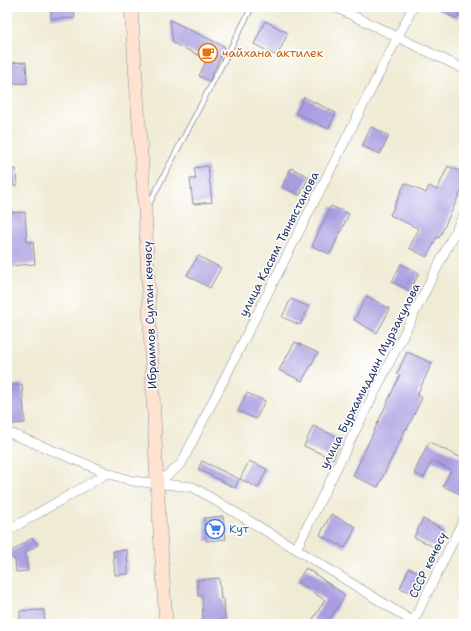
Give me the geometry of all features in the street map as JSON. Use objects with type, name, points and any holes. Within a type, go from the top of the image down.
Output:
[{"type":"main road","name":"Ибраимов Султан көчөсү","points":[[131,7],[145,211],[157,484],[166,624]]},
{"type":"street","points":[[335,7],[464,69]]},
{"type":"street","name":"улица Касым Тыныстанова","points":[[157,484],[181,464],[413,7]]},
{"type":"street","name":"улица Бурхамиддин Мурзакулова","points":[[296,549],[464,214]]},
{"type":"street","points":[[7,432],[108,473],[132,481],[193,487],[415,623]]},
{"type":"street","points":[[7,531],[108,473]]},
{"type":"street","name":"СССР көчөсү","points":[[415,623],[464,519]]},
{"type":"lane","points":[[145,211],[252,7]]},
{"type":"building","points":[[51,7],[74,7],[75,18],[51,19]]},
{"type":"building","points":[[434,7],[463,7],[457,19]]},
{"type":"building","name":"чайхана актилек","points":[[170,20],[225,47],[209,81],[199,76],[207,59],[173,43]]},
{"type":"building","points":[[265,21],[288,33],[277,56],[254,44]]},
{"type":"building","points":[[26,62],[27,83],[7,84],[7,63]]},
{"type":"building","points":[[304,97],[336,113],[328,129],[296,113]]},
{"type":"building","points":[[371,127],[389,136],[380,154],[362,146]]},
{"type":"building","points":[[208,166],[212,202],[193,204],[190,179],[196,179],[194,168]]},
{"type":"building","points":[[448,166],[464,173],[464,185],[439,238],[437,237],[427,257],[409,248],[419,229],[390,215],[405,183],[426,193],[429,186],[437,190]]},
{"type":"building","points":[[291,168],[309,177],[300,195],[282,187]]},
{"type":"building","points":[[16,169],[17,186],[7,186],[7,170]]},
{"type":"building","points":[[331,206],[349,214],[330,254],[312,246]]},
{"type":"building","points":[[25,212],[27,242],[33,242],[35,264],[7,266],[7,213]]},
{"type":"building","points":[[198,256],[221,268],[210,288],[187,275]]},
{"type":"building","points":[[401,264],[419,273],[410,291],[392,282]]},
{"type":"building","points":[[367,296],[390,309],[377,333],[354,320]]},
{"type":"building","points":[[291,299],[309,307],[300,325],[282,317]]},
{"type":"building","points":[[295,342],[318,353],[302,381],[279,370]]},
{"type":"building","points":[[407,352],[432,363],[417,395],[422,398],[378,487],[353,476],[400,375],[397,374]]},
{"type":"building","points":[[22,384],[25,423],[12,424],[9,386]]},
{"type":"building","points":[[247,393],[265,401],[256,419],[238,411]]},
{"type":"building","points":[[313,426],[342,439],[333,459],[304,446]]},
{"type":"building","points":[[429,442],[464,459],[464,496],[443,486],[451,470],[432,461],[424,478],[414,473]]},
{"type":"building","points":[[202,461],[239,479],[235,488],[198,469]]},
{"type":"building","points":[[249,461],[267,469],[258,488],[240,479]]},
{"type":"building","points":[[331,514],[356,527],[345,548],[320,535]]},
{"type":"building","name":"Кут","points":[[223,516],[226,539],[206,541],[204,518]]},
{"type":"building","points":[[423,519],[445,530],[436,548],[414,537]]},
{"type":"building","points":[[32,538],[38,545],[25,553],[28,571],[16,572],[15,559],[14,560],[9,553]]},
{"type":"building","points":[[127,550],[128,574],[115,575],[113,551]]},
{"type":"building","points":[[306,568],[345,595],[327,624],[321,624],[313,619],[325,600],[297,582]]},
{"type":"building","points":[[409,568],[424,575],[415,594],[400,588]]},
{"type":"building","points":[[219,578],[221,599],[224,599],[225,620],[203,621],[202,596],[198,596],[197,580]]},
{"type":"building","points":[[44,610],[45,624],[20,624],[20,611]]},
{"type":"place","name":"чайхана актилек","points":[[208,53]]},
{"type":"place","name":"Кут","points":[[215,529]]}]
